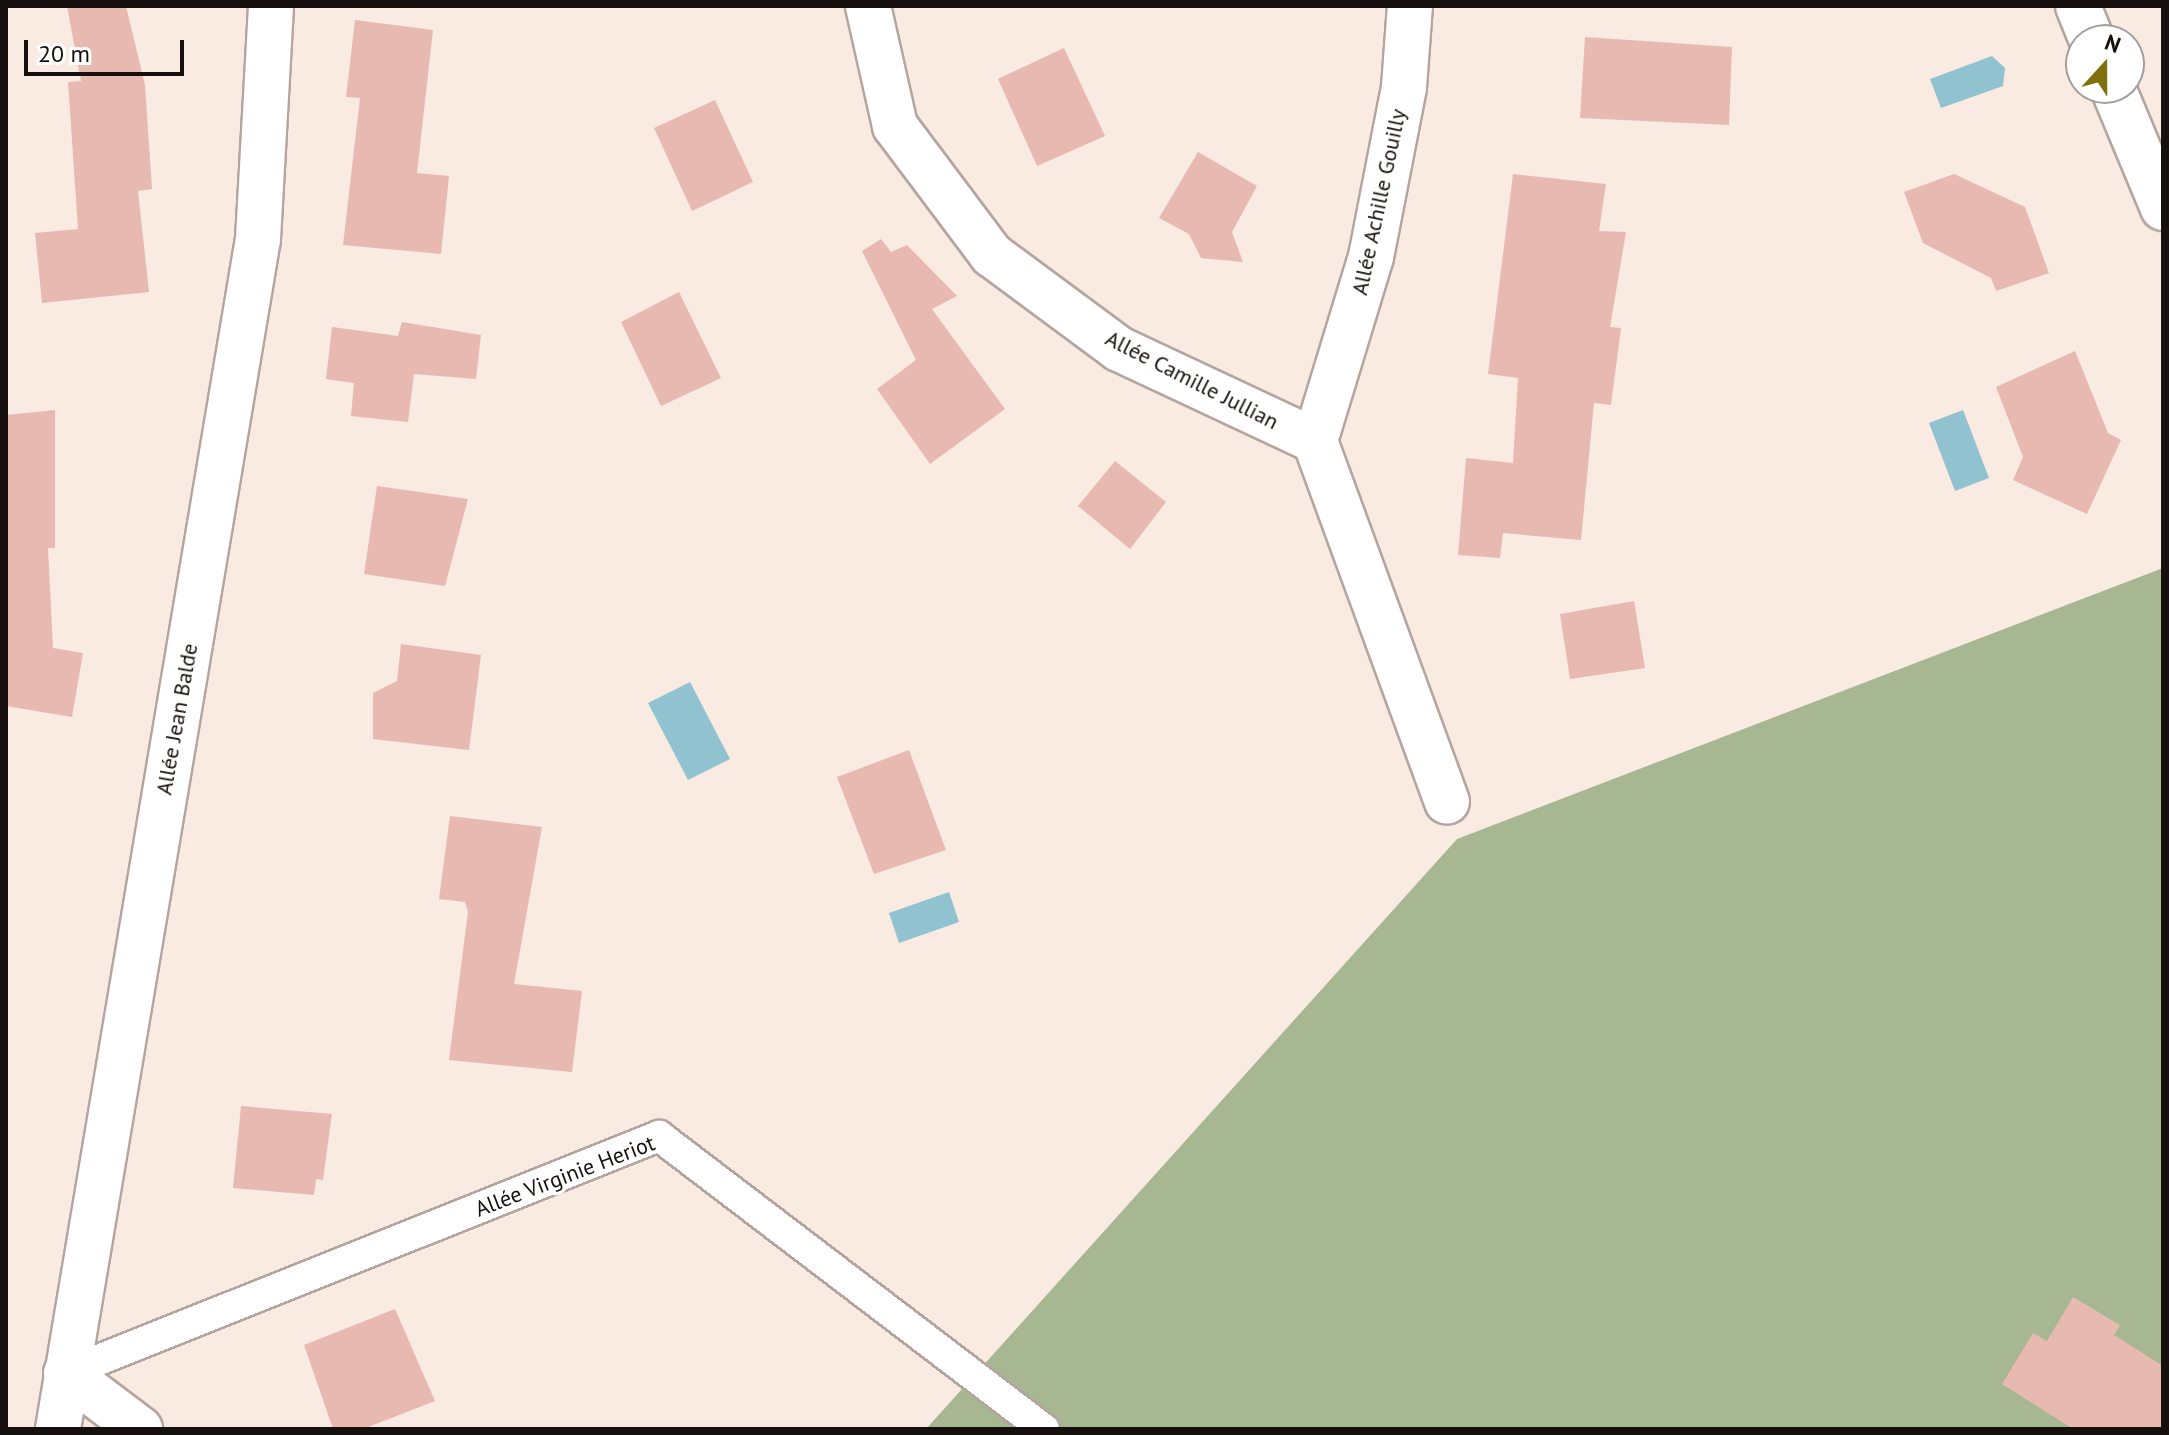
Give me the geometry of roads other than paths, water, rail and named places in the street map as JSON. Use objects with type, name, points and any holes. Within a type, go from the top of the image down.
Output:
[{"type":"street","name":"Allée Jean Balde","points":[[58,1429],[258,239],[271,6]]},
{"type":"street","name":"Allée Camille Jullian","points":[[868,6],[895,126],[992,255],[1119,349],[1315,441]]},
{"type":"street","name":"Allée Achille Gouilly","points":[[1315,441],[1371,257],[1404,87],[1410,6]]},
{"type":"street","points":[[2120,104],[2163,208]]},
{"type":"street","points":[[1315,441],[1447,802]]},
{"type":"street","points":[[66,1373],[140,1429]]},
{"type":"lane","name":"Allée Virginie Heriot","points":[[66,1373],[659,1136],[1044,1429]]},
{"type":"water","points":[[1992,56],[2005,68],[2003,86],[1941,108],[1930,79]]},
{"type":"water","points":[[1963,410],[1989,478],[1955,491],[1929,423]]},
{"type":"water","points":[[690,682],[730,759],[688,780],[648,703]]},
{"type":"water","points":[[949,892],[959,922],[899,943],[889,913]]}]
